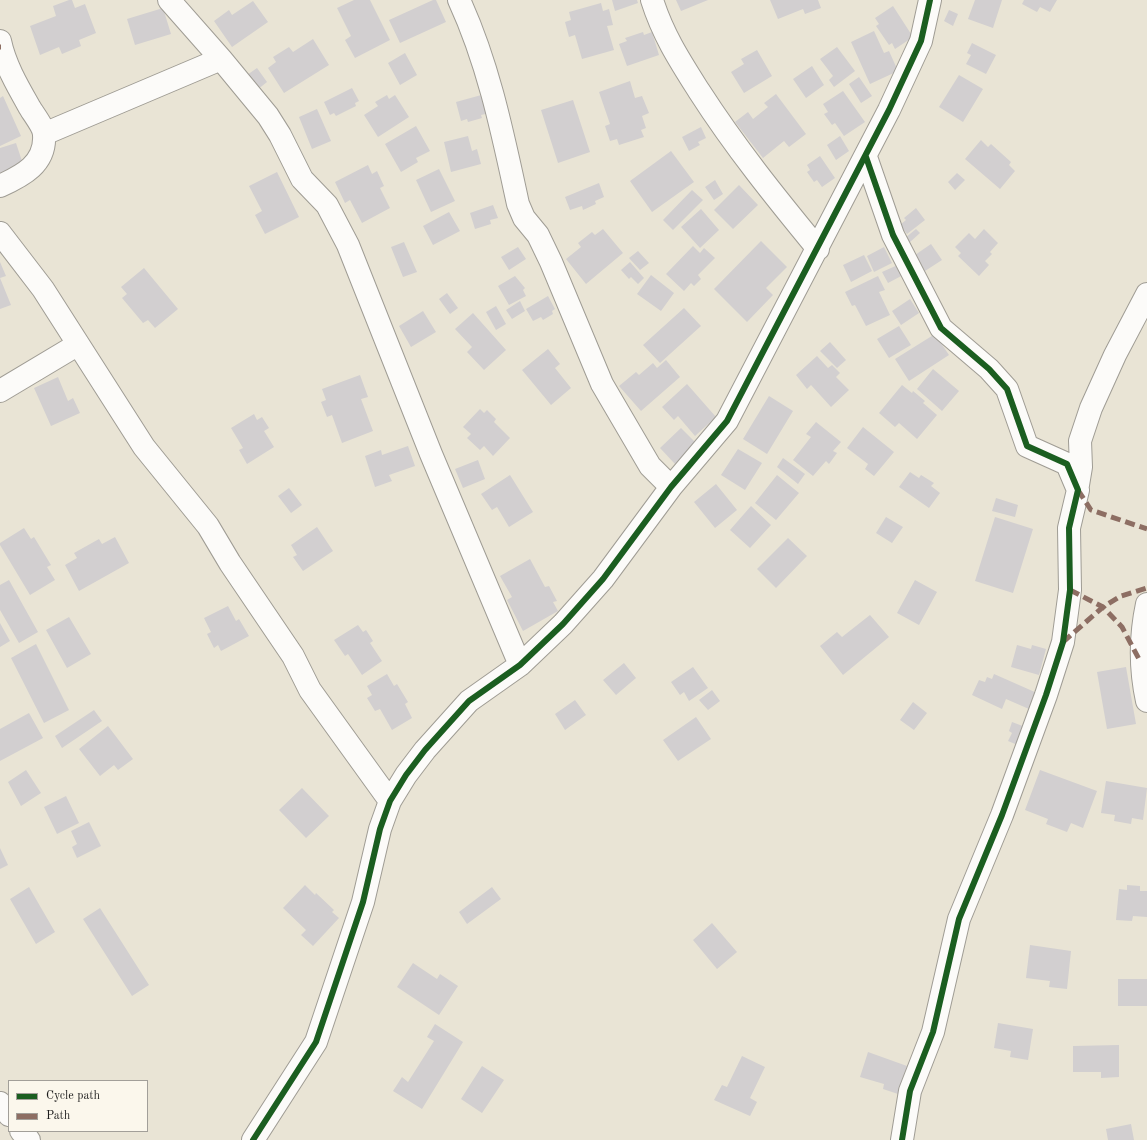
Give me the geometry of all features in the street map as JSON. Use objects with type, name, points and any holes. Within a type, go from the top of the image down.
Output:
[{"type":"street","points":[[169,0],[221,59],[268,116],[302,179],[327,205],[348,246],[431,454],[520,665]]},
{"type":"street","points":[[459,0],[496,102],[518,204],[524,218],[538,235],[551,262],[602,384],[650,466],[671,487]]},
{"type":"street","points":[[652,0],[660,25],[678,59],[707,103],[751,167],[818,249]]},
{"type":"street","points":[[253,1140],[316,1042],[363,902],[380,829],[390,802],[406,775],[425,750],[469,701],[520,665],[563,624],[603,579],[671,487],[727,421],[866,157],[921,41],[930,0]]},
{"type":"street","points":[[0,41],[16,83],[44,134],[43,149],[28,173],[0,186]]},
{"type":"street","points":[[44,134],[221,59]]},
{"type":"street","points":[[866,157],[893,235],[941,328],[989,369],[1007,389],[1027,446],[1067,464],[1078,490]]},
{"type":"street","points":[[0,233],[42,289],[144,447],[208,526],[230,562],[293,656],[310,690],[390,802]]},
{"type":"street","points":[[902,1140],[910,1091],[933,1032],[959,919],[1002,815],[1046,695],[1063,642],[1070,590],[1069,528],[1078,490],[1081,467],[1080,441],[1091,408],[1115,355],[1147,294]]},
{"type":"street","points":[[0,391],[77,345]]},
{"type":"street","points":[[1147,604],[1143,622],[1140,661],[1147,701]]},
{"type":"street","points":[[0,1103],[8,1114]]},
{"type":"street","points":[[22,1132],[29,1140]]},
{"type":"building","points":[[72,0],[75,8],[85,4],[96,33],[79,40],[81,46],[62,54],[59,47],[40,55],[30,26],[56,16],[53,6]]},
{"type":"building","points":[[354,0],[370,0],[390,40],[355,58],[345,40],[351,36],[337,8]]},
{"type":"building","points":[[436,0],[446,22],[400,43],[389,20]]},
{"type":"building","points":[[612,0],[637,0],[638,3],[615,11]]},
{"type":"building","points":[[676,0],[708,0],[681,11]]},
{"type":"building","points":[[770,0],[818,0],[821,8],[805,14],[803,9],[778,19]]},
{"type":"building","points":[[975,0],[1002,0],[993,28],[968,19]]},
{"type":"building","points":[[1024,0],[1057,0],[1050,12],[1040,7],[1037,12],[1022,4]]},
{"type":"building","points":[[253,1],[268,22],[232,47],[214,21],[229,10],[232,15]]},
{"type":"building","points":[[601,3],[603,11],[609,9],[613,25],[607,26],[614,50],[582,59],[575,35],[569,37],[565,22],[571,20],[569,12]]},
{"type":"building","points":[[893,6],[913,37],[895,49],[892,43],[889,45],[876,26],[879,24],[875,18]]},
{"type":"building","points":[[163,8],[171,34],[135,45],[127,19]]},
{"type":"building","points":[[949,10],[958,14],[953,26],[944,21]]},
{"type":"building","points":[[874,31],[884,53],[889,51],[898,71],[870,84],[851,42]]},
{"type":"building","points":[[643,32],[644,35],[652,32],[659,55],[627,66],[619,44],[627,41],[625,38]]},
{"type":"building","points":[[313,39],[329,65],[284,93],[268,68],[276,62],[273,57],[289,47],[293,52]]},
{"type":"building","points":[[972,43],[996,55],[986,74],[966,64],[971,55],[967,53]]},
{"type":"building","points":[[837,47],[855,71],[834,87],[829,80],[833,76],[820,59]]},
{"type":"building","points":[[757,50],[772,76],[744,93],[731,72],[744,64],[741,59]]},
{"type":"building","points":[[405,53],[417,75],[400,85],[388,63]]},
{"type":"building","points":[[812,66],[824,85],[806,98],[793,79]]},
{"type":"building","points":[[257,68],[267,82],[257,90],[247,75]]},
{"type":"building","points":[[959,75],[983,89],[963,122],[939,107]]},
{"type":"building","points":[[859,77],[872,96],[861,103],[849,84]]},
{"type":"building","points":[[630,81],[635,98],[642,96],[649,113],[642,116],[646,128],[641,130],[644,137],[619,145],[617,139],[610,141],[605,126],[610,124],[599,92]]},
{"type":"building","points":[[352,88],[359,101],[355,103],[356,106],[336,116],[334,113],[330,115],[324,102]]},
{"type":"building","points":[[843,91],[865,122],[844,136],[835,123],[832,125],[824,114],[828,112],[823,104]]},
{"type":"building","points":[[485,94],[490,113],[481,115],[482,118],[468,122],[467,119],[461,121],[456,102]]},
{"type":"building","points":[[776,94],[806,134],[789,147],[784,141],[763,158],[735,122],[748,112],[753,119],[768,107],[764,103]]},
{"type":"building","points":[[387,95],[389,99],[395,95],[409,117],[378,137],[364,115],[378,106],[375,102]]},
{"type":"building","points":[[3,96],[21,136],[0,146],[0,98]]},
{"type":"building","points":[[573,100],[590,152],[558,163],[541,110]]},
{"type":"building","points":[[317,109],[331,141],[312,149],[299,117]]},
{"type":"building","points":[[416,126],[430,151],[416,158],[418,162],[401,172],[385,144]]},
{"type":"building","points":[[701,127],[706,138],[698,142],[700,145],[689,151],[682,137]]},
{"type":"building","points":[[468,136],[472,151],[477,149],[481,164],[451,172],[444,142]]},
{"type":"building","points":[[840,136],[849,151],[836,160],[827,145]]},
{"type":"building","points":[[981,140],[988,147],[991,144],[1011,162],[1009,165],[1015,171],[1000,189],[965,159]]},
{"type":"building","points":[[16,143],[24,167],[0,176],[0,148]]},
{"type":"building","points":[[671,151],[694,182],[652,212],[630,181]]},
{"type":"building","points":[[820,156],[835,178],[822,187],[817,180],[814,182],[807,172],[810,170],[807,165]]},
{"type":"building","points":[[368,165],[372,174],[377,171],[384,186],[380,188],[390,208],[362,223],[350,200],[345,203],[335,182]]},
{"type":"building","points":[[439,169],[455,201],[431,212],[416,180]]},
{"type":"building","points":[[277,172],[299,217],[265,234],[255,215],[262,211],[249,186]]},
{"type":"building","points":[[957,173],[965,180],[955,190],[948,182]]},
{"type":"building","points":[[715,180],[723,194],[714,200],[705,187]]},
{"type":"building","points":[[599,183],[604,197],[595,201],[596,204],[583,210],[582,206],[570,210],[565,197]]},
{"type":"building","points":[[739,185],[758,205],[733,229],[714,210]]},
{"type":"building","points":[[692,190],[703,200],[673,230],[663,220]]},
{"type":"building","points":[[493,205],[498,218],[490,220],[491,224],[475,229],[470,213]]},
{"type":"building","points":[[916,208],[925,220],[907,234],[900,225],[906,220],[904,218]]},
{"type":"building","points":[[701,209],[719,230],[700,248],[681,227]]},
{"type":"building","points":[[449,212],[460,231],[433,245],[423,226]]},
{"type":"building","points":[[603,229],[623,253],[586,284],[566,259],[581,247],[578,243],[592,232],[595,235]]},
{"type":"building","points":[[916,229],[920,233],[909,243],[905,238]]},
{"type":"building","points":[[984,229],[998,243],[990,252],[992,254],[985,261],[989,265],[979,276],[958,256],[961,253],[955,247],[969,233],[975,239]]},
{"type":"building","points":[[761,241],[787,267],[766,288],[773,295],[747,322],[714,289]]},
{"type":"building","points":[[404,242],[417,272],[403,277],[391,247]]},
{"type":"building","points":[[931,244],[942,260],[925,271],[915,255]]},
{"type":"building","points":[[693,246],[700,253],[704,248],[715,258],[698,275],[701,279],[694,286],[691,283],[684,291],[666,274]]},
{"type":"building","points":[[518,247],[526,259],[509,270],[501,257]]},
{"type":"building","points":[[884,247],[892,263],[874,272],[867,256]]},
{"type":"building","points":[[638,251],[649,263],[640,270],[629,258]]},
{"type":"building","points":[[864,255],[872,271],[851,282],[843,265]]},
{"type":"building","points":[[0,262],[6,276],[0,278]]},
{"type":"building","points":[[630,262],[644,278],[638,284],[631,277],[629,279],[621,270]]},
{"type":"building","points":[[900,264],[905,274],[888,283],[882,272]]},
{"type":"building","points":[[144,268],[178,309],[155,328],[148,320],[143,323],[122,298],[127,294],[121,287]]},
{"type":"building","points":[[651,275],[674,293],[661,311],[637,294]]},
{"type":"building","points":[[515,276],[525,288],[523,290],[526,296],[509,305],[498,286]]},
{"type":"building","points":[[878,276],[885,290],[879,292],[890,315],[866,326],[855,305],[852,306],[845,292]]},
{"type":"building","points":[[0,278],[11,305],[0,309]]},
{"type":"building","points":[[447,293],[458,308],[450,314],[439,299]]},
{"type":"building","points":[[548,296],[555,309],[552,311],[553,314],[543,320],[541,317],[533,321],[526,309]]},
{"type":"building","points":[[910,299],[919,313],[901,325],[892,311]]},
{"type":"building","points":[[520,301],[525,311],[512,319],[506,310]]},
{"type":"building","points":[[496,306],[506,324],[496,330],[486,312]]},
{"type":"building","points":[[684,308],[701,326],[660,363],[643,345]]},
{"type":"building","points":[[423,311],[436,332],[411,347],[399,326]]},
{"type":"building","points":[[473,313],[506,350],[484,370],[467,352],[472,347],[455,329]]},
{"type":"building","points":[[899,326],[911,345],[889,358],[877,339]]},
{"type":"building","points":[[935,334],[949,355],[909,381],[895,359]]},
{"type":"building","points":[[830,342],[846,360],[837,368],[820,351]]},
{"type":"building","points":[[548,349],[560,364],[555,368],[571,388],[551,405],[522,370]]},
{"type":"building","points":[[817,356],[828,368],[832,365],[840,373],[836,377],[849,390],[831,407],[811,385],[807,389],[796,375]]},
{"type":"building","points":[[666,360],[680,377],[641,411],[619,386],[636,372],[639,375],[653,363],[657,368]]},
{"type":"building","points":[[933,369],[959,391],[942,411],[917,389]]},
{"type":"building","points":[[360,375],[368,397],[361,399],[373,431],[342,443],[332,415],[327,417],[321,402],[326,400],[322,389]]},
{"type":"building","points":[[58,377],[68,401],[73,398],[80,413],[51,426],[34,388]]},
{"type":"building","points":[[687,384],[716,417],[695,436],[678,416],[674,420],[662,407]]},
{"type":"building","points":[[902,385],[912,393],[913,391],[925,401],[923,403],[937,415],[917,439],[899,423],[895,427],[879,413]]},
{"type":"building","points":[[769,396],[793,411],[767,454],[743,439]]},
{"type":"building","points":[[480,409],[484,413],[487,410],[496,419],[494,422],[510,438],[493,456],[484,446],[480,450],[467,438],[471,434],[463,427]]},
{"type":"building","points":[[254,414],[257,420],[262,417],[269,428],[264,431],[274,447],[247,464],[239,450],[243,448],[231,428]]},
{"type":"building","points":[[816,422],[841,442],[833,451],[837,453],[829,464],[826,461],[813,476],[793,460],[811,437],[806,434]]},
{"type":"building","points":[[863,427],[894,452],[874,476],[865,469],[868,464],[847,448]]},
{"type":"building","points":[[681,428],[697,444],[675,464],[660,448]]},
{"type":"building","points":[[408,446],[415,466],[389,475],[392,481],[375,487],[365,456],[381,450],[382,455]]},
{"type":"building","points":[[738,449],[762,463],[745,490],[721,475]]},
{"type":"building","points":[[783,458],[805,474],[798,484],[777,467]]},
{"type":"building","points":[[478,460],[485,479],[463,488],[455,469]]},
{"type":"building","points":[[910,472],[919,478],[921,475],[934,483],[931,486],[940,493],[929,508],[899,487]]},
{"type":"building","points":[[510,475],[533,512],[509,527],[497,507],[492,510],[481,494]]},
{"type":"building","points":[[777,475],[799,493],[776,520],[755,503]]},
{"type":"building","points":[[716,484],[737,510],[715,528],[694,502]]},
{"type":"building","points":[[289,488],[302,505],[291,513],[278,496]]},
{"type":"building","points":[[996,498],[1018,505],[1015,517],[992,511]]},
{"type":"building","points":[[751,506],[771,525],[750,548],[730,530]]},
{"type":"building","points":[[886,517],[903,527],[892,543],[876,533]]},
{"type":"building","points":[[995,517],[1033,529],[1013,593],[975,581]]},
{"type":"building","points":[[317,527],[333,551],[303,571],[293,557],[297,555],[291,545]]},
{"type":"building","points":[[24,528],[31,539],[34,537],[51,565],[47,567],[55,580],[30,595],[0,545],[0,543]]},
{"type":"building","points":[[115,537],[129,563],[79,591],[65,565],[77,558],[74,553],[99,539],[102,544]]},
{"type":"building","points":[[788,538],[807,556],[776,588],[757,569]]},
{"type":"building","points":[[530,559],[545,587],[549,586],[557,601],[553,602],[558,611],[523,631],[507,600],[512,597],[500,576]]},
{"type":"building","points":[[9,580],[38,632],[19,643],[0,610],[0,585]]},
{"type":"building","points":[[915,580],[937,592],[919,625],[897,613]]},
{"type":"building","points":[[228,606],[236,621],[239,619],[249,636],[221,651],[218,645],[214,648],[207,634],[211,632],[204,618]]},
{"type":"building","points":[[870,615],[889,637],[843,675],[820,646],[837,632],[842,637]]},
{"type":"building","points":[[69,617],[91,654],[67,668],[46,630]]},
{"type":"building","points":[[0,623],[10,641],[0,647]]},
{"type":"building","points":[[358,625],[363,632],[366,630],[373,641],[370,643],[382,661],[362,675],[348,654],[345,656],[334,640]]},
{"type":"building","points":[[36,644],[69,710],[44,723],[11,658]]},
{"type":"building","points":[[1017,645],[1031,649],[1032,645],[1046,649],[1039,675],[1011,667]]},
{"type":"building","points":[[624,663],[636,678],[616,695],[603,680]]},
{"type":"building","points":[[693,667],[708,688],[689,701],[684,692],[680,695],[671,682]]},
{"type":"building","points":[[1126,667],[1136,724],[1107,729],[1097,672]]},
{"type":"building","points":[[387,674],[394,686],[397,684],[408,702],[405,704],[412,718],[392,730],[380,709],[375,711],[367,698],[372,695],[367,686]]},
{"type":"building","points":[[994,674],[1037,693],[1029,709],[1006,699],[1002,709],[972,695],[979,680],[985,682],[987,677],[992,679]]},
{"type":"building","points":[[712,690],[720,701],[708,710],[699,700]]},
{"type":"building","points":[[575,700],[586,715],[565,730],[555,714]]},
{"type":"building","points":[[913,702],[927,713],[914,730],[900,720]]},
{"type":"building","points":[[94,710],[102,721],[62,748],[55,736]]},
{"type":"building","points":[[29,713],[43,738],[0,761],[0,729]]},
{"type":"building","points":[[696,717],[711,739],[678,761],[663,740]]},
{"type":"building","points":[[1012,722],[1028,728],[1020,746],[1008,741],[1012,733],[1009,731]]},
{"type":"building","points":[[108,726],[133,759],[118,770],[114,765],[100,776],[79,749]]},
{"type":"building","points":[[26,770],[41,793],[21,806],[8,782]]},
{"type":"building","points":[[1040,770],[1097,791],[1083,828],[1071,823],[1067,832],[1046,824],[1048,819],[1025,810]]},
{"type":"building","points":[[1106,781],[1147,788],[1143,820],[1132,818],[1131,824],[1114,821],[1115,815],[1101,813]]},
{"type":"building","points":[[302,788],[329,816],[306,838],[279,810]]},
{"type":"building","points":[[66,796],[79,823],[57,834],[44,807]]},
{"type":"building","points":[[89,822],[101,846],[77,858],[72,847],[77,844],[71,831]]},
{"type":"building","points":[[0,848],[8,865],[0,869]]},
{"type":"building","points":[[305,885],[334,910],[332,912],[339,918],[313,946],[301,935],[306,930],[283,908]]},
{"type":"building","points":[[1127,885],[1140,886],[1140,891],[1147,891],[1147,917],[1133,916],[1132,921],[1116,920],[1119,889],[1127,890]]},
{"type":"building","points":[[29,887],[55,932],[36,944],[10,899]]},
{"type":"building","points":[[492,887],[501,899],[467,924],[459,912]]},
{"type":"building","points":[[100,908],[149,985],[132,996],[83,919]]},
{"type":"building","points":[[712,923],[737,952],[717,969],[693,940]]},
{"type":"building","points":[[1030,945],[1071,951],[1067,989],[1049,987],[1050,981],[1026,978]]},
{"type":"building","points":[[413,963],[437,979],[440,974],[458,986],[439,1015],[397,987]]},
{"type":"building","points":[[1118,979],[1147,979],[1147,1006],[1118,1006]]},
{"type":"building","points":[[998,1023],[1033,1029],[1028,1060],[1010,1057],[1011,1051],[994,1048]]},
{"type":"building","points":[[435,1024],[463,1042],[422,1109],[393,1091],[402,1077],[408,1082],[434,1041],[427,1037]]},
{"type":"building","points":[[1119,1045],[1119,1077],[1101,1078],[1101,1072],[1073,1072],[1073,1046]]},
{"type":"building","points":[[868,1052],[907,1066],[898,1094],[883,1089],[884,1084],[860,1077]]},
{"type":"building","points":[[742,1056],[765,1067],[750,1098],[757,1102],[750,1116],[714,1100],[722,1085],[727,1087]]},
{"type":"building","points":[[482,1066],[504,1080],[482,1113],[461,1099]]},
{"type":"building","points":[[1131,1124],[1134,1140],[1108,1140],[1106,1129]]},
{"type":"marked path","points":[[1078,490],[1091,510],[1147,529]]},
{"type":"marked path","points":[[1063,642],[1103,607],[1121,596],[1147,588]]},
{"type":"marked path","points":[[1070,590],[1103,607],[1122,627],[1140,661]]},
{"type":"cycle path","points":[[253,1140],[316,1042],[363,902],[380,829],[390,801],[406,775],[425,750],[469,701],[520,665],[563,624],[603,579],[671,487],[727,421],[889,110],[921,41],[930,0]]},
{"type":"cycle path","points":[[866,157],[893,235],[941,328],[989,369],[1007,389],[1027,446],[1067,464],[1078,490],[1069,528],[1070,590],[1063,642],[1046,695],[1002,815],[959,919],[933,1032],[910,1091],[902,1140]]}]
